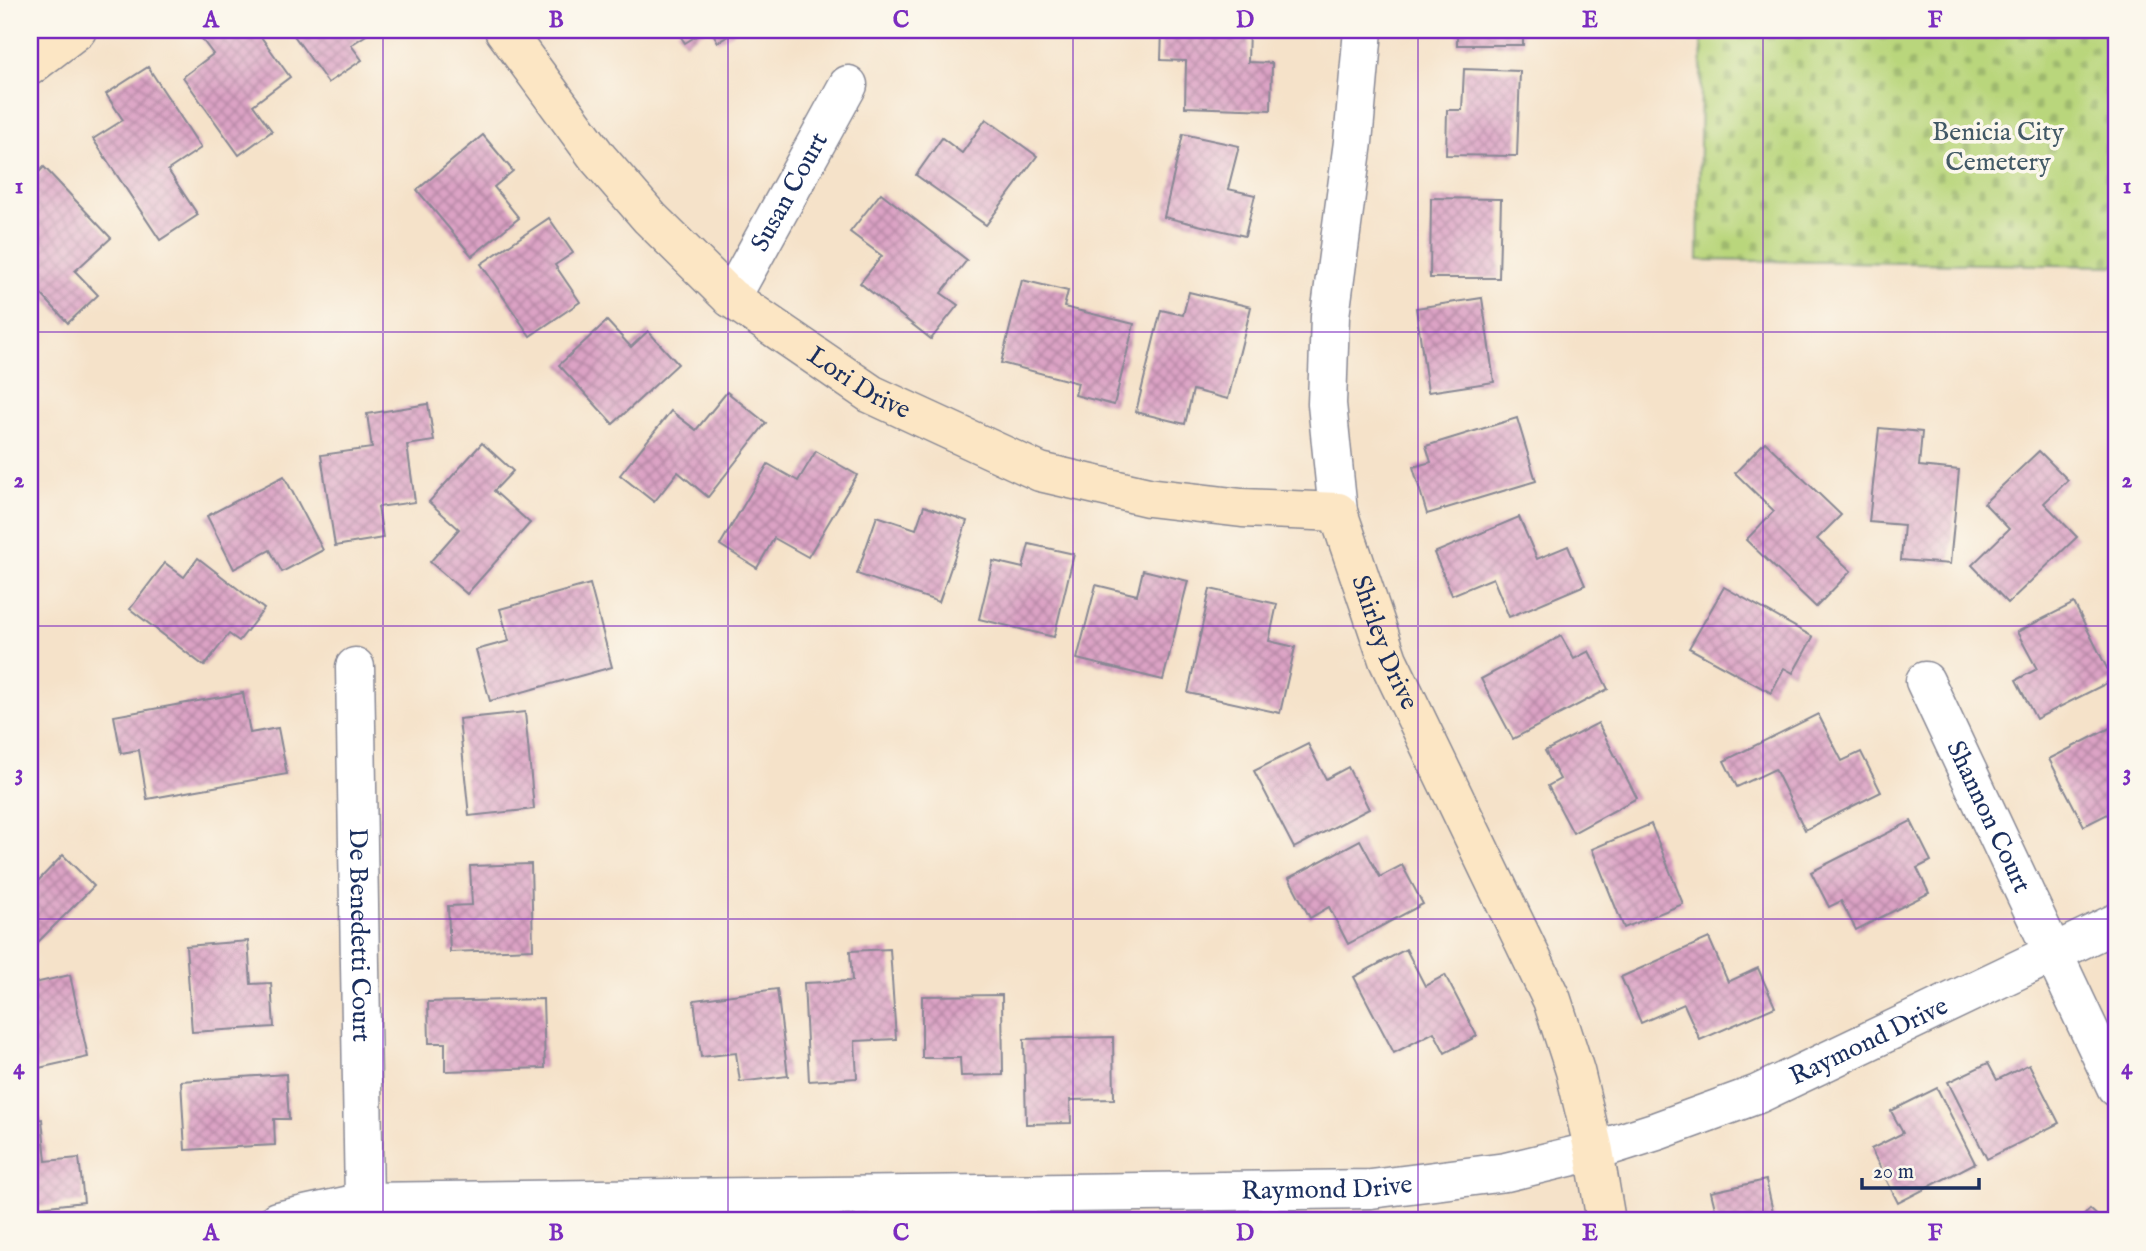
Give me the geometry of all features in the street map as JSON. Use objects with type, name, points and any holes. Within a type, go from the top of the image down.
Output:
[{"type":"street","points":[[30,66],[77,30]]},
{"type":"street","name":"Lori Drive","points":[[504,30],[598,158],[650,218],[730,298],[871,394],[1040,472],[1148,497],[1241,508],[1339,512]]},
{"type":"street","name":"Shirley Drive","points":[[1363,30],[1353,142],[1330,316],[1327,404],[1339,512],[1388,660],[1552,1000],[1576,1071],[1606,1221]]},
{"type":"street","name":"Susan Court","points":[[730,298],[848,85]]},
{"type":"street","name":"De Benedetti Court","points":[[355,667],[364,1202]]},
{"type":"street","name":"Shannon Court","points":[[1925,681],[2116,1087]]},
{"type":"street","name":"Raymond Drive","points":[[278,1221],[364,1202],[1371,1189],[1506,1172],[1594,1151],[1758,1094],[2116,923]]},
{"type":"green space","name":"Benicia City Cemetery","points":[[1702,30],[2116,30],[2116,266],[1698,260]]},
{"type":"building","points":[[195,30],[256,30],[290,77],[253,105],[272,131],[239,155],[183,77],[213,54]]},
{"type":"building","points":[[290,30],[374,30],[351,45],[362,60],[328,83]]},
{"type":"building","points":[[676,30],[706,30],[685,43]]},
{"type":"building","points":[[711,30],[738,30],[718,42]]},
{"type":"building","points":[[1162,30],[1249,30],[1248,62],[1272,63],[1271,110],[1185,107],[1186,61],[1161,60]]},
{"type":"building","points":[[1457,30],[1523,30],[1523,45],[1457,45]]},
{"type":"building","points":[[148,67],[201,148],[168,170],[198,215],[160,240],[93,139],[123,120],[106,94]]},
{"type":"building","points":[[1464,69],[1520,71],[1517,156],[1446,155],[1447,110],[1462,110]]},
{"type":"building","points":[[986,119],[1037,156],[986,225],[916,175],[942,138],[962,153]]},
{"type":"building","points":[[1183,134],[1239,146],[1228,189],[1255,195],[1245,236],[1164,217]]},
{"type":"building","points":[[483,135],[513,171],[494,187],[519,218],[472,256],[417,190]]},
{"type":"building","points":[[44,167],[111,238],[75,271],[98,295],[68,323],[30,282],[30,181]]},
{"type":"building","points":[[881,193],[967,260],[941,293],[958,305],[931,339],[860,283],[882,256],[850,232]]},
{"type":"building","points":[[1431,198],[1501,199],[1499,278],[1430,278]]},
{"type":"building","points":[[549,218],[573,253],[555,265],[580,302],[530,336],[481,264]]},
{"type":"building","points":[[1022,280],[1068,291],[1064,307],[1134,324],[1114,405],[1075,395],[1078,383],[1001,363]]},
{"type":"building","points":[[1189,292],[1251,307],[1228,399],[1193,390],[1185,424],[1136,412],[1161,310],[1183,315]]},
{"type":"building","points":[[1482,298],[1494,382],[1428,392],[1416,308]]},
{"type":"building","points":[[607,321],[631,347],[648,331],[678,364],[613,424],[559,365]]},
{"type":"building","points":[[727,392],[766,423],[708,497],[678,472],[654,502],[620,475],[671,411],[696,430]]},
{"type":"building","points":[[428,404],[434,441],[407,445],[415,502],[378,507],[383,538],[335,546],[321,455],[372,448],[367,414]]},
{"type":"building","points":[[1517,418],[1536,481],[1427,514],[1413,467],[1431,462],[1426,446]]},
{"type":"building","points":[[1879,428],[1922,432],[1919,466],[1959,470],[1950,564],[1901,560],[1904,525],[1869,522]]},
{"type":"building","points":[[1765,442],[1841,515],[1817,539],[1851,571],[1816,607],[1746,540],[1774,511],[1735,473]]},
{"type":"building","points":[[482,443],[513,471],[494,491],[530,523],[467,594],[430,562],[459,529],[429,502]]},
{"type":"building","points":[[816,451],[857,475],[808,557],[774,538],[757,568],[720,545],[768,464],[798,481]]},
{"type":"building","points":[[2039,451],[2068,480],[2044,503],[2077,537],[2008,603],[1972,565],[2009,529],[1984,503]]},
{"type":"building","points":[[284,476],[323,550],[282,572],[270,550],[234,569],[207,516]]},
{"type":"building","points":[[924,506],[967,521],[939,602],[857,574],[877,516],[916,529]]},
{"type":"building","points":[[1519,517],[1537,559],[1568,546],[1585,585],[1509,617],[1493,578],[1452,595],[1434,553]]},
{"type":"building","points":[[1029,544],[1074,554],[1054,637],[979,619],[993,561],[1023,568]]},
{"type":"building","points":[[198,558],[264,609],[239,641],[229,634],[204,666],[130,609],[165,563],[184,577]]},
{"type":"building","points":[[1143,570],[1188,581],[1163,680],[1077,659],[1096,585],[1137,595]]},
{"type":"building","points":[[590,584],[612,667],[490,701],[476,650],[509,641],[500,609]]},
{"type":"building","points":[[1724,587],[1813,637],[1793,673],[1784,668],[1771,693],[1689,648]]},
{"type":"building","points":[[1210,589],[1277,604],[1269,641],[1295,647],[1280,713],[1188,693]]},
{"type":"building","points":[[2074,603],[2113,680],[2036,719],[2016,680],[2037,669],[2017,632]]},
{"type":"building","points":[[1561,636],[1574,659],[1589,651],[1608,689],[1513,739],[1481,679]]},
{"type":"building","points":[[243,693],[250,733],[278,728],[287,774],[147,799],[139,750],[121,753],[114,716]]},
{"type":"building","points":[[525,712],[534,809],[469,816],[459,719]]},
{"type":"building","points":[[1818,714],[1842,761],[1861,752],[1881,792],[1805,830],[1775,769],[1737,787],[1724,761]]},
{"type":"building","points":[[1598,723],[1637,798],[1573,833],[1548,786],[1560,779],[1545,751]]},
{"type":"building","points":[[2116,725],[2116,810],[2084,826],[2049,759]]},
{"type":"building","points":[[1308,744],[1326,779],[1348,767],[1369,809],[1294,848],[1254,771]]},
{"type":"building","points":[[1911,821],[1931,861],[1917,868],[1929,893],[1856,930],[1841,901],[1829,907],[1811,872]]},
{"type":"building","points":[[1651,824],[1683,904],[1624,928],[1592,849]]},
{"type":"building","points":[[1360,840],[1380,877],[1402,865],[1423,904],[1348,944],[1329,907],[1310,918],[1289,878]]},
{"type":"building","points":[[63,855],[94,886],[30,950],[30,874],[37,882]]},
{"type":"building","points":[[531,864],[533,949],[450,952],[448,906],[472,905],[470,866]]},
{"type":"building","points":[[1709,938],[1728,982],[1758,968],[1775,1007],[1700,1040],[1684,1004],[1641,1023],[1621,977]]},
{"type":"building","points":[[248,941],[251,984],[271,983],[274,1027],[192,1032],[186,946]]},
{"type":"building","points":[[890,949],[896,1039],[855,1041],[857,1078],[809,1081],[804,983],[852,981],[850,951]]},
{"type":"building","points":[[1406,949],[1425,986],[1445,975],[1477,1036],[1445,1053],[1434,1032],[1394,1053],[1354,977]]},
{"type":"building","points":[[70,975],[88,1057],[30,1070],[30,984]]},
{"type":"building","points":[[777,989],[788,1076],[740,1082],[736,1053],[701,1057],[694,1000]]},
{"type":"building","points":[[1002,995],[1003,1075],[961,1076],[960,1058],[922,1058],[922,996]]},
{"type":"building","points":[[543,999],[545,1068],[445,1071],[445,1043],[429,1043],[428,1002]]},
{"type":"building","points":[[1113,1037],[1114,1099],[1070,1100],[1071,1123],[1026,1124],[1024,1039]]},
{"type":"building","points":[[1988,1063],[1997,1080],[2029,1064],[2059,1123],[1987,1159],[1948,1082]]},
{"type":"building","points":[[286,1074],[289,1119],[274,1119],[275,1145],[185,1150],[181,1081]]},
{"type":"building","points":[[1937,1088],[1975,1163],[1898,1203],[1871,1149],[1903,1133],[1891,1111]]},
{"type":"building","points":[[42,1119],[46,1161],[79,1158],[84,1202],[30,1208],[30,1120]]},
{"type":"building","points":[[1766,1180],[1775,1221],[1718,1221],[1711,1192]]},
{"type":"building","points":[[2090,1209],[2103,1221],[2079,1221]]}]
